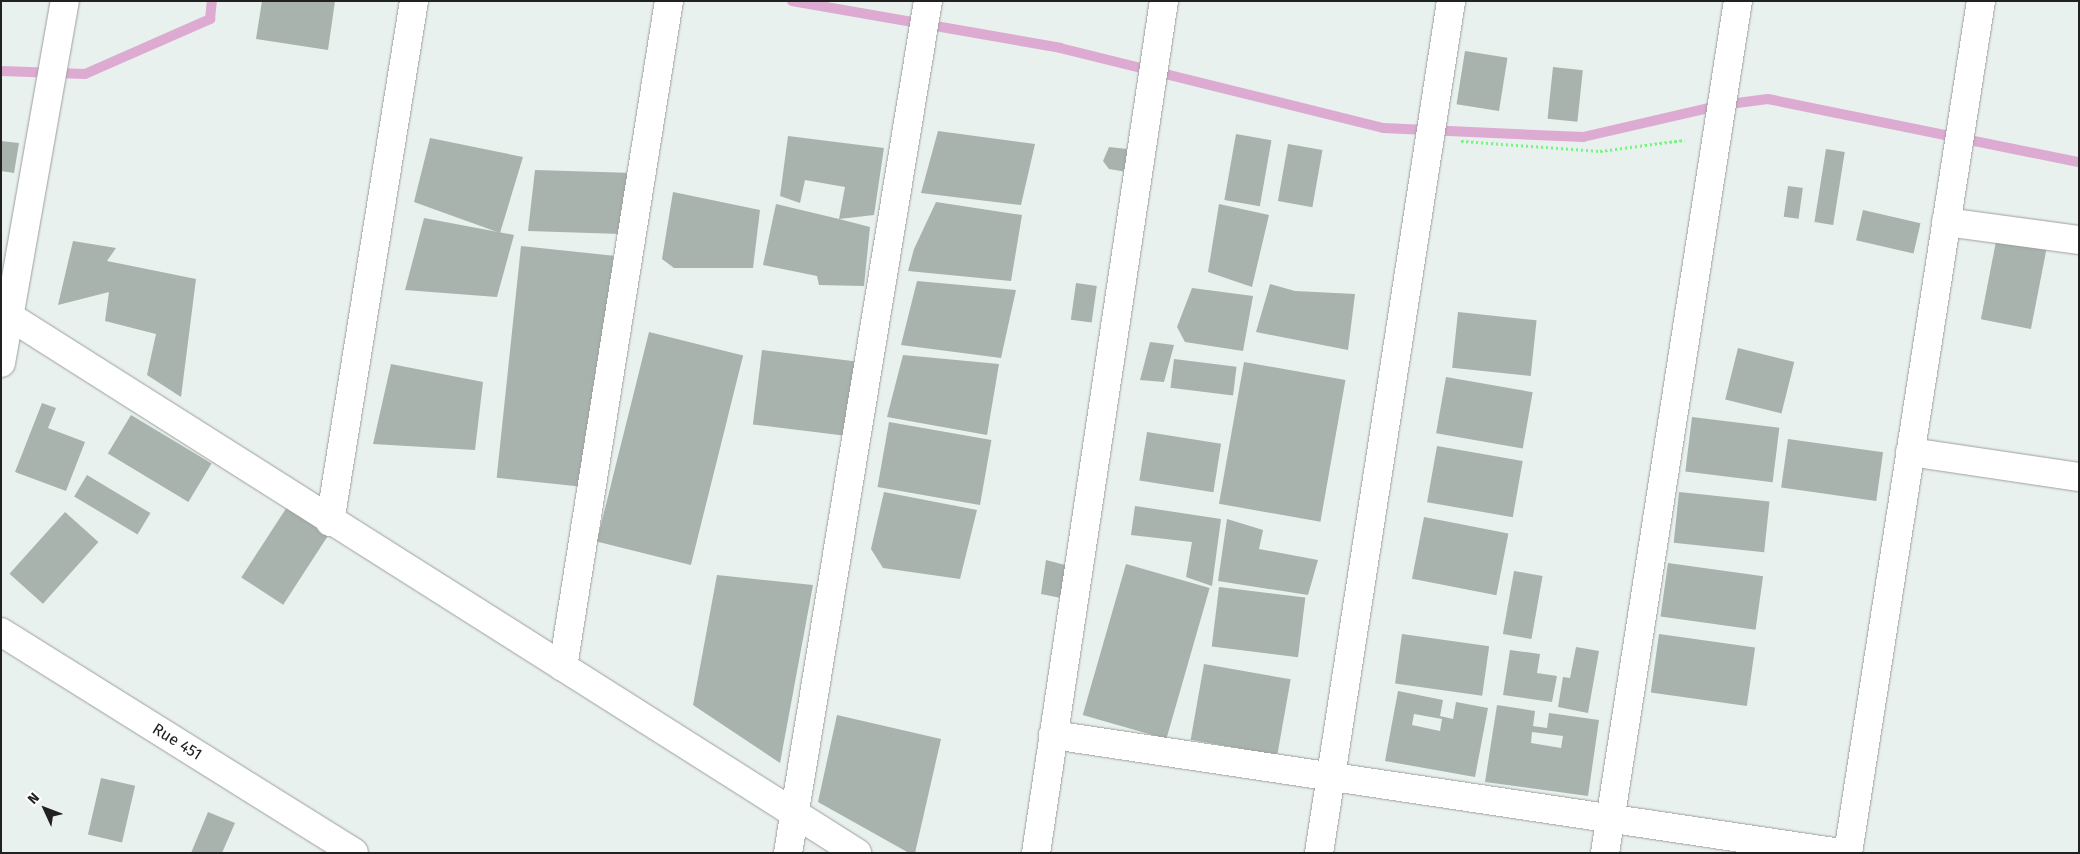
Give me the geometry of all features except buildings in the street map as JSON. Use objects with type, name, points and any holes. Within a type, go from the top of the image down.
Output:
[{"type":"street","points":[[330,522],[414,1]]},
{"type":"street","points":[[562,667],[669,1]]},
{"type":"street","points":[[788,853],[928,1]]},
{"type":"street","points":[[1036,853],[1164,1]]},
{"type":"street","points":[[1319,853],[1426,146],[1450,1]]},
{"type":"street","points":[[1605,853],[1738,1]]},
{"type":"street","points":[[1848,853],[1980,1]]},
{"type":"street","points":[[1,363],[64,10]]},
{"type":"street","points":[[1946,222],[2079,240]]},
{"type":"street","points":[[10,316],[330,522],[857,853]]},
{"type":"street","points":[[1910,452],[2079,477]]},
{"type":"street","name":"Rue 451","points":[[1,632],[354,853]]},
{"type":"street","points":[[1053,735],[1841,853]]},
{"type":"path","points":[[1426,146],[1455,141],[1600,151],[1717,136]]},
{"type":"waterway","points":[[1,71],[85,74],[210,19],[212,1]]},
{"type":"waterway","points":[[792,1],[1060,48],[1383,128],[1583,137],[1722,105],[1768,99],[2079,162]]}]
